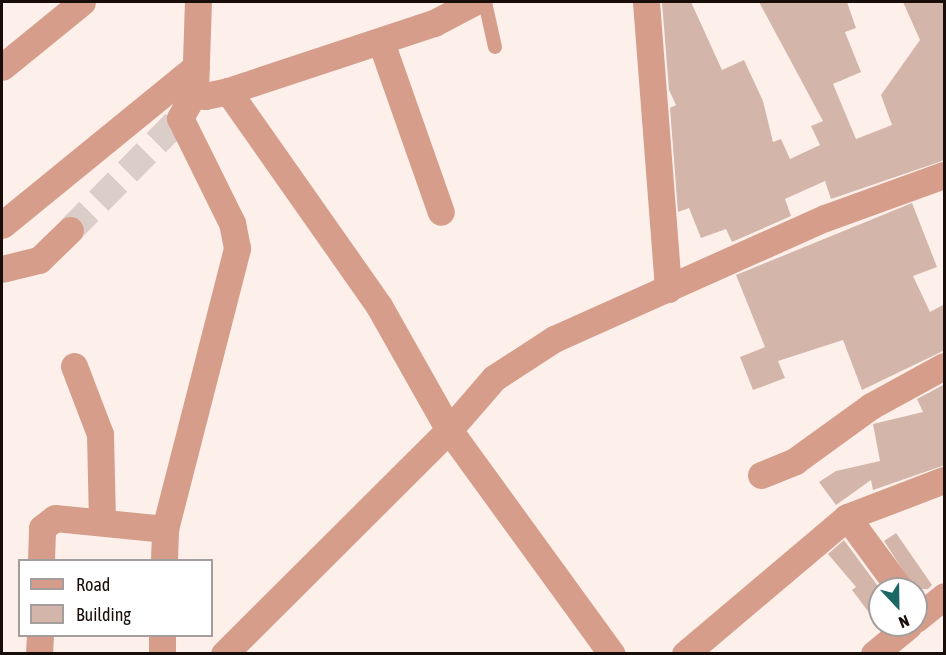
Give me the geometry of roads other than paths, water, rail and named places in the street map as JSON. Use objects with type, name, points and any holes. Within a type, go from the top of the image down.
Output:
[{"type":"street","points":[[2,67],[82,2]]},
{"type":"street","points":[[164,559],[165,529],[237,248],[232,223],[180,118],[196,79],[198,2]]},
{"type":"street","points":[[196,79],[214,96],[434,23],[474,2]]},
{"type":"street","points":[[646,2],[668,289]]},
{"type":"street","points":[[381,42],[441,212]]},
{"type":"street","points":[[2,225],[196,79]]},
{"type":"street","points":[[228,91],[379,306],[449,430],[612,654]]},
{"type":"street","points":[[224,654],[449,430],[494,378],[554,339],[825,218],[945,175]]},
{"type":"street","points":[[2,269],[39,260],[70,231]]},
{"type":"street","points":[[74,366],[100,434],[102,522]]},
{"type":"street","points":[[761,475],[795,460],[871,406],[945,366]]},
{"type":"street","points":[[685,654],[848,517],[945,480]]},
{"type":"street","points":[[848,517],[891,577]]},
{"type":"street","points":[[41,559],[46,521],[102,522],[165,529]]},
{"type":"street","points":[[928,608],[945,596]]},
{"type":"street","points":[[39,654],[40,637]]},
{"type":"street","points":[[162,637],[162,654]]},
{"type":"street","points":[[874,654],[893,637]]},
{"type":"lane","points":[[485,2],[495,47]]},
{"type":"tunnel","points":[[70,230],[180,118]]}]
